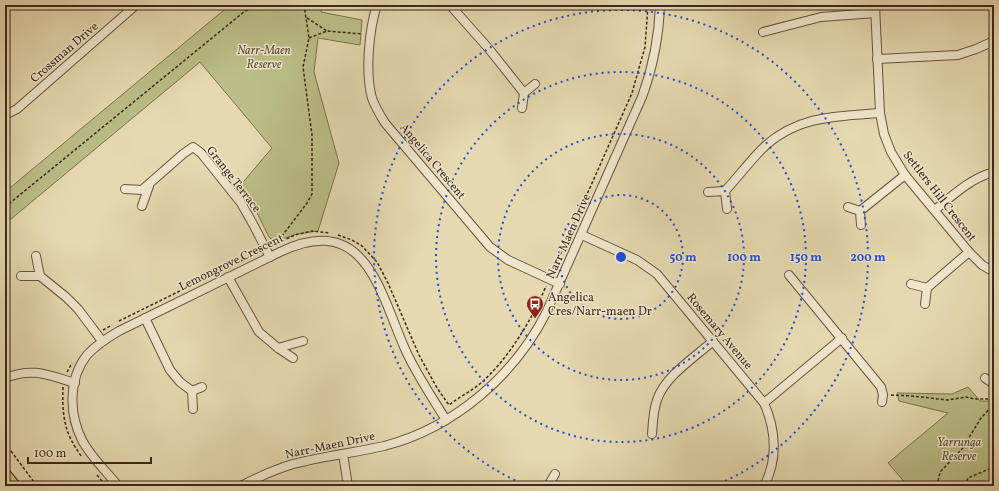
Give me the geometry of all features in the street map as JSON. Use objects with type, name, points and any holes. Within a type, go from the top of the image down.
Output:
[{"type":"main road","points":[[5,474],[14,486]]},
{"type":"street","name":"Crossman Drive","points":[[5,115],[17,109],[136,5]]},
{"type":"street","name":"Angelica Crescent","points":[[377,5],[369,62],[369,83],[375,104],[385,123],[490,247],[508,260],[560,284]]},
{"type":"street","points":[[450,5],[489,49],[524,93]]},
{"type":"street","name":"Narr-Maen Drive","points":[[242,486],[256,478],[306,460],[343,454],[400,441],[446,420],[482,394],[497,381],[514,362],[541,323],[560,284],[636,112],[648,82],[656,52],[660,5]]},
{"type":"street","points":[[763,32],[821,17],[875,9]]},
{"type":"street","name":"Settlers Hill Crescent","points":[[875,9],[880,113],[887,143],[895,160],[905,175],[969,252],[982,264],[994,272]]},
{"type":"street","points":[[877,60],[958,55],[994,41]]},
{"type":"street","points":[[522,108],[524,93],[536,84]]},
{"type":"street","points":[[727,209],[726,191],[762,149],[771,141],[790,129],[819,118],[880,113]]},
{"type":"street","name":"Grange Terrace","points":[[125,189],[142,190],[193,147],[201,153],[241,203],[270,257]]},
{"type":"street","points":[[935,210],[968,184],[994,172]]},
{"type":"street","points":[[860,211],[905,175]]},
{"type":"street","name":"Grange Terrace","points":[[142,206],[149,185]]},
{"type":"street","points":[[708,192],[726,191]]},
{"type":"street","points":[[848,208],[860,211]]},
{"type":"street","points":[[860,211],[861,225]]},
{"type":"street","name":"Rosemary Avenue","points":[[582,234],[637,260],[650,268],[662,280],[764,403],[772,423],[774,444],[772,465],[764,486]]},
{"type":"street","name":"Lemongrove Crescent","points":[[118,486],[82,442],[73,417],[72,399],[75,383],[79,368],[87,355],[102,341],[119,331],[296,244],[322,241],[339,244],[359,256],[369,267],[380,288],[405,349],[446,420]]},
{"type":"street","points":[[925,304],[927,288],[969,252]]},
{"type":"street","points":[[36,256],[40,276],[78,309],[102,341]]},
{"type":"street","points":[[789,275],[881,386],[883,399]]},
{"type":"street","points":[[21,276],[40,276]]},
{"type":"street","points":[[228,277],[259,332],[293,358]]},
{"type":"street","points":[[911,284],[927,288]]},
{"type":"street","points":[[145,318],[170,370],[180,382],[192,391],[193,409]]},
{"type":"street","points":[[764,403],[842,338]]},
{"type":"street","points":[[278,348],[303,341]]},
{"type":"street","points":[[652,434],[655,406],[662,390],[672,376],[713,341]]},
{"type":"street","points":[[5,378],[19,373],[38,372],[75,383]]},
{"type":"street","points":[[985,378],[994,384]]},
{"type":"street","points":[[192,391],[202,387]]},
{"type":"street","points":[[343,454],[348,486]]},
{"type":"street","points":[[548,486],[555,474]]},
{"type":"path","points":[[5,207],[245,12],[265,5]]},
{"type":"path","points":[[280,242],[282,236],[312,194],[312,135],[303,67],[309,38],[304,5]]},
{"type":"path","points":[[306,18],[327,31]]},
{"type":"path","points":[[309,38],[327,31],[372,35]]},
{"type":"path","points":[[883,399],[897,395],[948,400],[966,397],[974,399],[994,399]]},
{"type":"path","points":[[937,486],[940,472],[962,449],[981,418],[994,404]]},
{"type":"path","points":[[5,443],[37,486]]},
{"type":"path","points":[[962,486],[965,486],[968,478],[994,467]]},
{"type":"green space","name":"Narr-Maen Reserve","points":[[230,5],[322,5],[321,12],[362,20],[360,45],[318,38],[314,72],[339,163],[318,231],[297,234],[277,241],[269,237],[256,211],[239,187],[272,148],[200,62],[5,224],[5,192]]},
{"type":"green space","name":"Yarrunga Reserve","points":[[968,387],[980,401],[994,401],[994,479],[979,485],[961,483],[958,486],[908,486],[888,463],[948,413],[899,401],[897,393],[952,394]]},
{"type":"place","name":"Angelica Cres/Narr-maen Dr","points":[[535,319]]}]
